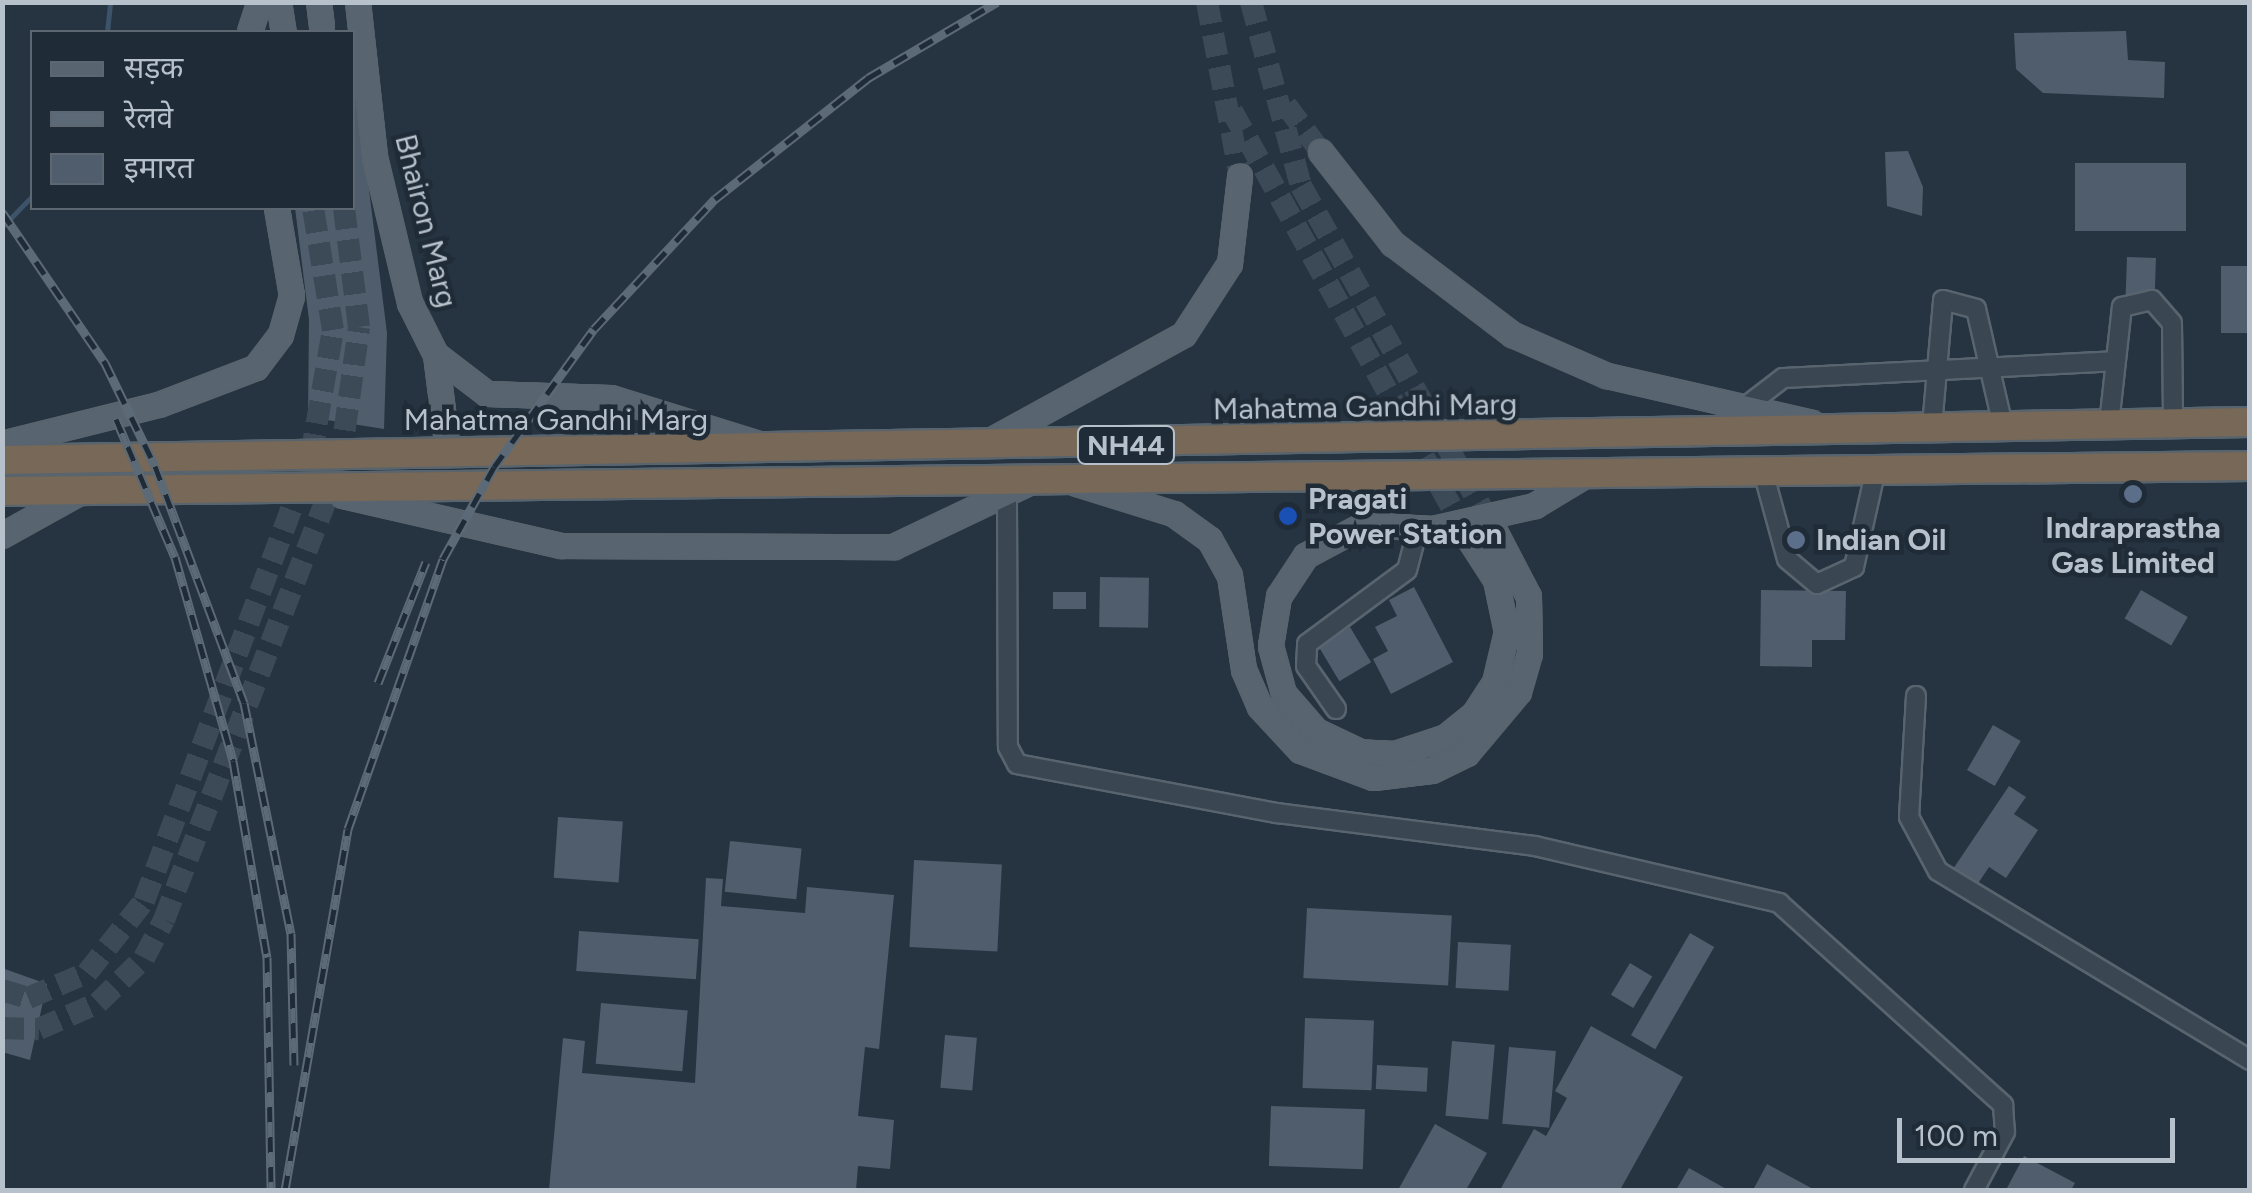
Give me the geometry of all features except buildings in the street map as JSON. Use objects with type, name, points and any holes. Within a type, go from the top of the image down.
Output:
[{"type":"highway","name":"Mahatma Gandhi Marg","points":[[2,460],[448,450],[782,453],[2250,422]]},
{"type":"highway","name":"NH44","points":[[1033,481],[1764,475],[2250,466]]},
{"type":"highway","points":[[2,492],[1033,481]]},
{"type":"main road","points":[[244,2],[248,30]]},
{"type":"main road","points":[[249,30],[260,2]]},
{"type":"main road","points":[[279,2],[284,30]]},
{"type":"main road","name":"Bhairon Marg","points":[[358,2],[375,157],[410,304],[436,355],[448,450]]},
{"type":"main road","points":[[1321,152],[1393,244],[1484,318],[1607,376],[1841,429]]},
{"type":"main road","points":[[978,448],[1184,335],[1230,264],[1240,177]]},
{"type":"main road","points":[[2,444],[220,386],[256,368],[281,335],[292,296],[277,210]]},
{"type":"main road","points":[[436,355],[487,394],[611,398],[702,420],[782,453]]},
{"type":"main road","points":[[1467,535],[1506,614],[1495,683],[1446,738],[1394,754],[1360,752],[1316,731],[1284,694],[1271,646],[1274,614],[1295,568],[1333,536],[1364,525],[1418,528],[1535,506],[1588,474]]},
{"type":"main road","points":[[281,487],[400,505],[561,546],[894,546],[1007,500],[1033,481]]},
{"type":"main road","points":[[1065,481],[1174,514],[1210,540],[1230,576],[1244,670],[1260,707],[1301,751],[1374,778],[1432,771],[1467,754],[1519,692],[1530,654],[1529,598],[1492,524]]},
{"type":"main road","points":[[2,536],[84,490]]},
{"type":"lane","points":[[1932,427],[1933,370],[1943,300],[1974,305],[2003,426]]},
{"type":"lane","points":[[2110,424],[2122,307],[2166,307],[2172,423]]},
{"type":"lane","points":[[1744,408],[1778,379],[2115,361]]},
{"type":"lane","points":[[1764,475],[1787,559],[1800,579],[1817,584],[1854,567],[1875,473]]},
{"type":"lane","points":[[1007,500],[1008,747],[1017,764],[1277,813],[1535,846],[1778,902],[2003,1104],[2005,1132],[1974,1190]]},
{"type":"lane","points":[[1336,708],[1306,666],[1307,644],[1407,570],[1418,528]]},
{"type":"lane","points":[[1916,696],[1908,817],[1938,871],[2250,1060]]},
{"type":"waterway","points":[[107,30],[110,2]]},
{"type":"waterway","points":[[2,227],[30,198]]},
{"type":"tunnel","points":[[1207,2],[1240,177]]},
{"type":"tunnel","points":[[1251,2],[1301,186],[1491,524]]},
{"type":"tunnel","points":[[1286,105],[1321,152]]},
{"type":"tunnel","points":[[1232,111],[1467,535]]},
{"type":"tunnel","points":[[2,990],[28,998],[87,973],[144,901],[311,456],[333,330],[313,210]]},
{"type":"tunnel","points":[[2,1028],[39,1029],[98,1003],[144,958],[164,920],[340,463],[359,327],[344,210]]},
{"type":"railway","points":[[285,1190],[348,829],[443,559],[494,467],[594,329],[715,199],[868,78],[997,2]]},
{"type":"railway","points":[[2,212],[105,363],[155,466],[244,703],[291,933],[294,1065]]},
{"type":"railway","points":[[116,419],[175,557],[233,761],[267,957],[271,1190]]},
{"type":"railway","points":[[378,683],[426,562]]},
{"type":"place","name":"Indraprastha Gas Limited","points":[[2133,494]]},
{"type":"place","name":"Pragati Power Station","points":[[1288,516]]},
{"type":"place","name":"Indian Oil","points":[[1796,540]]}]
